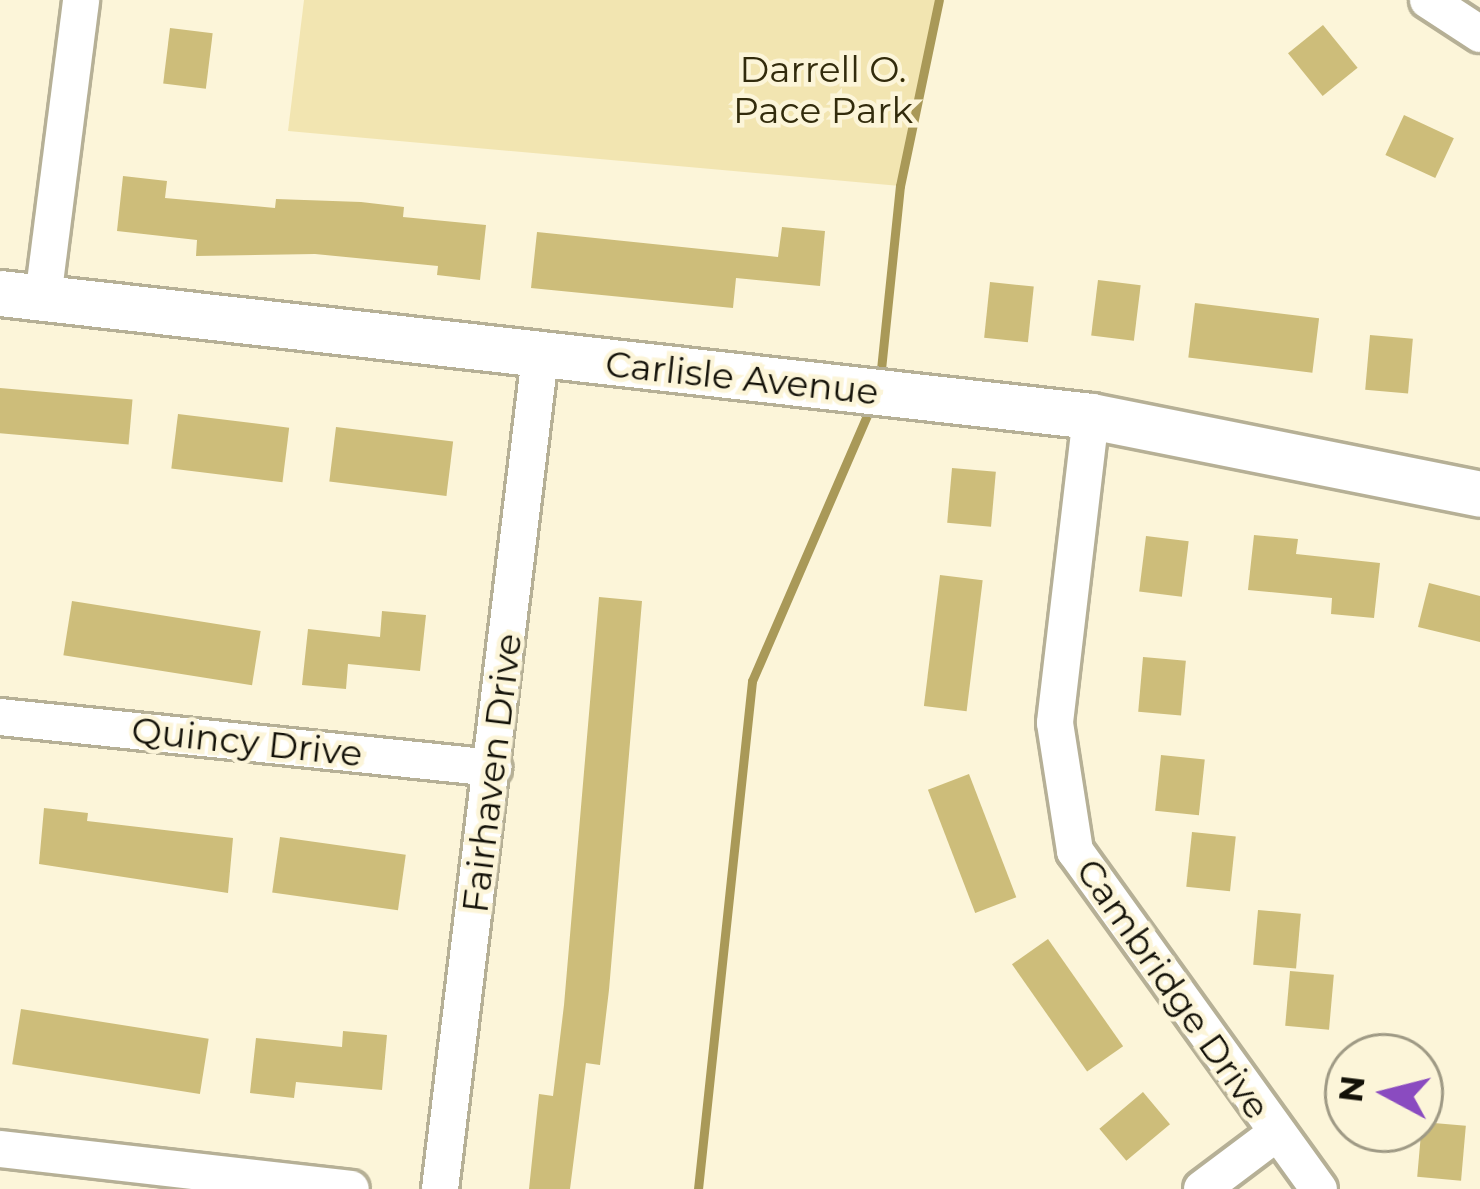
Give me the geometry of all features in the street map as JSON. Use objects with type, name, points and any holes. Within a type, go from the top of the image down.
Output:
[{"type":"street","points":[[22,295],[81,0]]},
{"type":"street","points":[[1428,0],[1480,34]]},
{"type":"street","name":"Carlisle Avenue","points":[[22,295],[1090,416],[1480,494]]},
{"type":"street","name":"Fairhaven Drive","points":[[440,1189],[540,356]]},
{"type":"street","name":"Cambridge Drive","points":[[1090,416],[1055,723],[1076,851],[1274,1136],[1318,1189]]},
{"type":"street","name":"Quincy Drive","points":[[0,717],[493,768]]},
{"type":"street","points":[[1202,1189],[1274,1136]]},
{"type":"street","points":[[0,1149],[350,1189]]},
{"type":"green space","name":"Darrell O. Pace Park","points":[[304,0],[939,0],[900,186],[288,131]]},
{"type":"building","points":[[1323,25],[1358,68],[1323,96],[1288,53]]},
{"type":"building","points":[[170,28],[213,33],[206,89],[163,84]]},
{"type":"building","points":[[1404,115],[1454,138],[1435,178],[1385,155]]},
{"type":"building","points":[[123,176],[167,181],[165,198],[275,208],[276,199],[361,202],[404,207],[403,217],[486,225],[480,280],[437,275],[438,266],[315,254],[196,256],[197,240],[117,231]]},
{"type":"building","points":[[782,227],[825,231],[820,286],[736,278],[733,308],[531,288],[537,232],[778,257]]},
{"type":"building","points":[[1098,280],[1141,285],[1134,341],[1091,336]]},
{"type":"building","points":[[990,282],[1034,287],[1028,342],[984,338]]},
{"type":"building","points":[[1195,303],[1319,318],[1312,373],[1188,358]]},
{"type":"building","points":[[1370,335],[1413,339],[1408,394],[1365,390]]},
{"type":"building","points":[[0,388],[132,400],[129,444],[0,433]]},
{"type":"building","points":[[178,414],[289,428],[282,482],[171,469]]},
{"type":"building","points":[[336,427],[453,441],[446,496],[329,482]]},
{"type":"building","points":[[952,468],[996,472],[991,527],[947,523]]},
{"type":"building","points":[[1254,535],[1298,539],[1296,554],[1380,563],[1374,618],[1331,614],[1332,598],[1248,590]]},
{"type":"building","points":[[1146,536],[1189,541],[1182,597],[1139,592]]},
{"type":"building","points":[[940,575],[983,580],[967,711],[924,706]]},
{"type":"building","points":[[1429,583],[1480,596],[1480,642],[1418,627]]},
{"type":"building","points":[[599,597],[642,601],[609,990],[600,1065],[586,1063],[570,1189],[529,1189],[539,1094],[553,1096],[564,1005]]},
{"type":"building","points":[[72,601],[261,631],[252,685],[63,655]]},
{"type":"building","points":[[382,611],[426,615],[420,671],[348,664],[346,689],[302,685],[308,629],[380,637]]},
{"type":"building","points":[[1143,657],[1186,661],[1181,716],[1138,712]]},
{"type":"building","points":[[1161,755],[1205,760],[1199,815],[1155,811]]},
{"type":"building","points":[[969,774],[1016,897],[975,913],[928,790]]},
{"type":"building","points":[[44,808],[88,813],[87,821],[233,838],[228,893],[39,864]]},
{"type":"building","points":[[1192,832],[1236,837],[1230,891],[1186,887]]},
{"type":"building","points":[[280,837],[406,855],[398,910],[272,892]]},
{"type":"building","points":[[1258,910],[1301,914],[1296,969],[1253,965]]},
{"type":"building","points":[[1048,939],[1123,1046],[1087,1072],[1012,964]]},
{"type":"building","points":[[1290,971],[1334,975],[1329,1030],[1285,1026]]},
{"type":"building","points":[[21,1009],[209,1039],[200,1094],[12,1064]]},
{"type":"building","points":[[343,1031],[387,1035],[382,1090],[296,1082],[294,1098],[250,1093],[256,1038],[342,1047]]},
{"type":"building","points":[[1143,1092],[1170,1124],[1126,1161],[1099,1129]]},
{"type":"building","points":[[1444,1124],[1466,1126],[1461,1181],[1417,1177],[1419,1153],[1444,1153]]},
{"type":"waterway","points":[[880,379],[900,186],[939,0]]},
{"type":"waterway","points":[[698,1189],[752,681],[871,406]]}]
